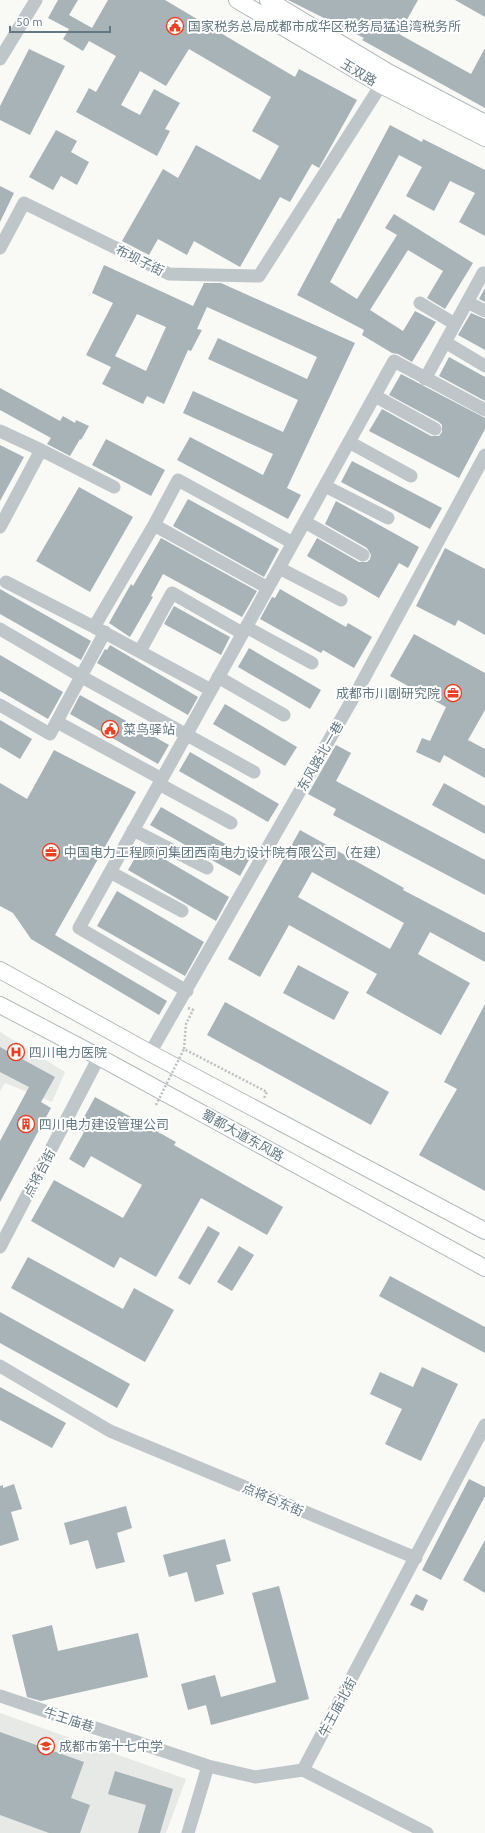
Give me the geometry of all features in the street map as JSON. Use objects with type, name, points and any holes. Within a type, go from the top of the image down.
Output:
[{"type":"main road","name":"玉双路","points":[[237,0],[380,85],[485,138]]},
{"type":"main road","name":"玉双路","points":[[268,0],[388,72],[485,123]]},
{"type":"main road","points":[[0,970],[150,1053],[485,1231]]},
{"type":"main road","name":"蜀都大道东风路","points":[[0,1005],[99,1057],[485,1268]]},
{"type":"street","points":[[0,59],[36,0]]},
{"type":"street","name":"布坝子街","points":[[0,248],[24,203],[169,274],[259,276],[380,85]]},
{"type":"street","points":[[425,379],[483,273]]},
{"type":"street","points":[[467,302],[485,312]]},
{"type":"street","points":[[420,303],[455,324]]},
{"type":"street","points":[[445,342],[485,366]]},
{"type":"street","points":[[187,991],[79,928],[394,362],[485,410]]},
{"type":"street","points":[[375,396],[436,429]]},
{"type":"street","points":[[0,431],[114,487]]},
{"type":"street","points":[[349,442],[411,476]]},
{"type":"street","points":[[0,527],[41,450]]},
{"type":"street","name":"东风路北一巷","points":[[150,1053],[187,991],[356,693],[485,455]]},
{"type":"street","points":[[0,705],[50,734],[82,677],[100,630],[178,480],[293,543]]},
{"type":"street","points":[[325,486],[388,518]]},
{"type":"street","points":[[305,522],[363,555]]},
{"type":"street","points":[[154,526],[268,588]]},
{"type":"street","points":[[279,568],[341,600]]},
{"type":"street","points":[[6,582],[212,690]]},
{"type":"street","points":[[140,652],[172,593],[312,663]]},
{"type":"street","points":[[0,628],[82,677],[254,772]]},
{"type":"street","points":[[218,677],[284,715]]},
{"type":"street","points":[[57,722],[231,823]]},
{"type":"street","points":[[133,830],[206,868]]},
{"type":"street","points":[[110,872],[182,911]]},
{"type":"street","name":"点将台街","points":[[0,1247],[99,1057]]},
{"type":"street","name":"点将台东街","points":[[0,1366],[110,1431],[416,1558]]},
{"type":"street","points":[[416,1558],[485,1425]]},
{"type":"street","name":"牛王庙北街","points":[[303,1770],[416,1558]]},
{"type":"street","name":"牛王庙巷","points":[[0,1696],[208,1766]]},
{"type":"street","points":[[188,1833],[208,1766],[255,1777],[303,1770],[427,1833]]},
{"type":"path","points":[[156,1105],[184,1049],[186,1024],[193,1010]]},
{"type":"path","points":[[184,1049],[256,1086]]},
{"type":"shaded area","name":"四川电力医院","points":[[0,1032],[65,1072],[52,1102],[5,1083],[0,1091]]},
{"type":"shaded area","name":"成都市第十七中学","points":[[0,1713],[186,1779],[166,1833],[0,1833]]},
{"type":"building","points":[[58,0],[78,0],[69,15],[92,28],[108,0],[165,0],[295,77],[299,69],[357,100],[319,168],[312,164],[290,202],[280,197],[240,267],[194,241],[187,255],[158,239],[149,255],[122,241],[163,169],[178,178],[196,145],[260,180],[279,146],[252,131],[271,97],[189,49],[166,86],[140,71],[121,105],[140,115],[154,89],[180,103],[165,129],[170,131],[157,156],[76,112],[89,88],[96,92],[116,56],[89,41],[83,51],[63,39],[69,29],[48,18]]},
{"type":"building","points":[[288,0],[418,0],[399,34],[471,74],[485,48],[485,108],[362,40],[364,38]]},
{"type":"building","points":[[455,0],[485,0],[485,17]]},
{"type":"building","points":[[29,49],[65,66],[30,135],[0,120],[0,106]]},
{"type":"building","points":[[390,125],[422,142],[423,139],[485,170],[485,236],[459,222],[475,193],[450,181],[434,211],[406,196],[422,167],[399,155],[330,282],[357,299],[397,235],[385,228],[394,214],[473,263],[445,309],[427,298],[443,271],[408,250],[370,310],[403,331],[415,311],[436,322],[412,362],[398,354],[392,353],[362,335],[364,330],[297,295],[338,218],[340,219]]},
{"type":"building","points":[[56,130],[77,141],[71,152],[89,162],[77,185],[61,176],[53,190],[29,177]]},
{"type":"building","points":[[0,186],[14,193],[0,222]]},
{"type":"building","points":[[104,265],[193,306],[204,283],[221,283],[355,343],[287,488],[301,495],[288,519],[177,460],[190,437],[263,475],[273,454],[183,413],[193,391],[283,432],[298,400],[208,359],[218,338],[307,379],[317,357],[207,307],[197,329],[202,330],[191,351],[188,350],[164,404],[147,396],[143,404],[102,384],[111,367],[86,355],[113,303],[92,293]],"holes":[[[137,314],[166,327],[146,371],[115,356]]]},
{"type":"building","points":[[485,288],[485,302],[479,299]]},
{"type":"building","points":[[471,313],[485,319],[485,350],[458,335]]},
{"type":"building","points":[[449,357],[485,377],[485,401],[439,376]]},
{"type":"building","points":[[401,374],[485,418],[485,429],[459,478],[369,431],[382,409],[431,436],[439,436],[442,432],[442,425],[439,422],[389,395]]},
{"type":"building","points":[[0,388],[60,421],[63,416],[75,423],[76,420],[89,426],[70,456],[47,444],[51,438],[0,410]]},
{"type":"building","points":[[106,439],[165,470],[151,496],[92,465]]},
{"type":"building","points":[[0,445],[24,457],[0,501]]},
{"type":"building","points":[[352,461],[442,508],[430,529],[341,482]]},
{"type":"building","points":[[79,487],[133,517],[90,592],[36,561]]},
{"type":"building","points":[[188,499],[279,549],[264,577],[173,526]]},
{"type":"building","points":[[336,501],[419,547],[408,568],[399,563],[379,598],[307,556],[317,538],[359,562],[367,562],[370,559],[371,555],[367,548],[325,524]]},
{"type":"building","points":[[161,538],[257,591],[242,617],[163,574],[151,596],[153,597],[130,637],[109,623],[131,584],[133,586]]},
{"type":"building","points":[[445,548],[485,569],[485,635],[458,620],[455,626],[416,606]]},
{"type":"building","points":[[0,589],[91,641],[81,660],[0,614]]},
{"type":"building","points":[[280,589],[346,627],[348,623],[372,637],[354,668],[323,650],[321,653],[260,619],[272,597],[275,598]]},
{"type":"building","points":[[174,606],[230,637],[221,655],[164,624]]},
{"type":"building","name":"成都市川剧研究院","points":[[414,634],[485,673],[485,710],[468,740],[485,749],[485,778],[444,755],[440,763],[416,752],[422,738],[430,741],[446,707],[390,676]]},
{"type":"building","points":[[110,645],[198,697],[188,715],[97,663],[105,649],[107,650]]},
{"type":"building","points":[[249,648],[321,690],[310,709],[238,667]]},
{"type":"building","points":[[0,655],[63,692],[48,719],[0,691]]},
{"type":"building","points":[[80,695],[169,745],[158,764],[70,714]]},
{"type":"building","points":[[225,704],[297,747],[285,766],[213,724]]},
{"type":"building","points":[[0,720],[32,739],[20,759],[0,747]]},
{"type":"building","points":[[336,745],[351,753],[336,781],[485,860],[485,895],[333,815],[336,809],[308,794]]},
{"type":"building","name":"中国电力工程顾问集团西南电力设计院有限公司（在建）","points":[[54,750],[136,792],[55,935],[167,1001],[159,1015],[31,939],[13,913],[0,906],[0,783],[27,799]]},
{"type":"building","points":[[190,752],[279,804],[268,822],[179,771]]},
{"type":"building","points":[[444,783],[485,806],[485,834],[432,805]]},
{"type":"building","points":[[161,807],[250,858],[240,876],[150,825]]},
{"type":"building","points":[[300,830],[404,888],[403,890],[485,933],[485,962],[430,932],[418,954],[470,983],[441,1035],[366,993],[377,974],[289,925],[260,977],[228,959]],"holes":[[[312,872],[404,923],[390,949],[298,897]]]},
{"type":"building","points":[[142,846],[229,897],[216,921],[128,870]]},
{"type":"building","points":[[117,891],[204,942],[185,976],[97,926]]},
{"type":"building","points":[[298,965],[349,992],[334,1020],[283,993]]},
{"type":"building","points":[[225,1002],[389,1092],[371,1125],[207,1035]]},
{"type":"building","points":[[485,1004],[485,1191],[419,1155],[457,1089],[444,1082]]},
{"type":"building","points":[[0,1047],[55,1077],[41,1102],[51,1108],[0,1202],[0,1141],[29,1087],[0,1072]]},
{"type":"building","points":[[95,1097],[176,1142],[174,1145],[283,1207],[267,1235],[201,1198],[156,1277],[120,1257],[114,1268],[31,1221],[54,1180],[123,1218],[142,1185],[91,1156],[84,1168],[69,1159],[84,1132],[78,1128]]},
{"type":"building","points":[[208,1226],[220,1233],[190,1285],[178,1278]]},
{"type":"building","points":[[239,1246],[254,1255],[232,1291],[217,1282]]},
{"type":"building","points":[[28,1257],[123,1309],[134,1288],[174,1310],[145,1362],[11,1288]]},
{"type":"building","points":[[390,1276],[485,1327],[485,1353],[379,1296]]},
{"type":"building","points":[[0,1312],[130,1384],[117,1408],[0,1343]]},
{"type":"building","points":[[422,1367],[458,1384],[421,1461],[385,1444],[402,1409],[370,1394],[380,1372],[413,1387]]},
{"type":"building","points":[[0,1387],[66,1423],[52,1448],[0,1420]]},
{"type":"building","points":[[469,1479],[485,1487],[485,1496],[441,1580],[422,1570]]},
{"type":"building","points":[[14,1484],[22,1509],[11,1512],[19,1540],[0,1546],[0,1486],[3,1485],[3,1488]]},
{"type":"building","points":[[126,1506],[132,1528],[117,1533],[125,1562],[96,1569],[88,1540],[70,1545],[64,1523]]},
{"type":"building","points":[[225,1539],[231,1561],[216,1565],[224,1594],[195,1602],[187,1572],[169,1577],[163,1555]]},
{"type":"building","points":[[485,1540],[485,1593],[463,1580]]},
{"type":"building","points":[[279,1586],[309,1699],[211,1725],[206,1705],[188,1710],[181,1684],[215,1675],[221,1697],[276,1682],[252,1593]]},
{"type":"building","points":[[416,1594],[428,1600],[423,1611],[410,1605]]},
{"type":"building","points":[[52,1625],[58,1651],[138,1633],[148,1677],[41,1701],[27,1697],[12,1635]]},
{"type":"building","points":[[0,1732],[84,1762],[71,1798],[90,1805],[80,1833],[49,1833],[0,1815]]},
{"type":"building","points":[[115,1771],[173,1789],[160,1833],[138,1833],[146,1805],[108,1794]]},
{"type":"place","name":"国家税务总局成都市成华区税务局猛追湾税务所","points":[[175,26]]},
{"type":"place","name":"成都市川剧研究院","points":[[453,693]]},
{"type":"place","name":"菜鸟驿站","points":[[110,729]]},
{"type":"place","name":"中国电力工程顾问集团西南电力设计院有限公司（在建）","points":[[51,852]]},
{"type":"place","name":"四川电力医院","points":[[16,1052]]},
{"type":"place","name":"四川电力建设管理公司","points":[[26,1124]]},
{"type":"place","name":"成都市第十七中学","points":[[46,1746]]}]
